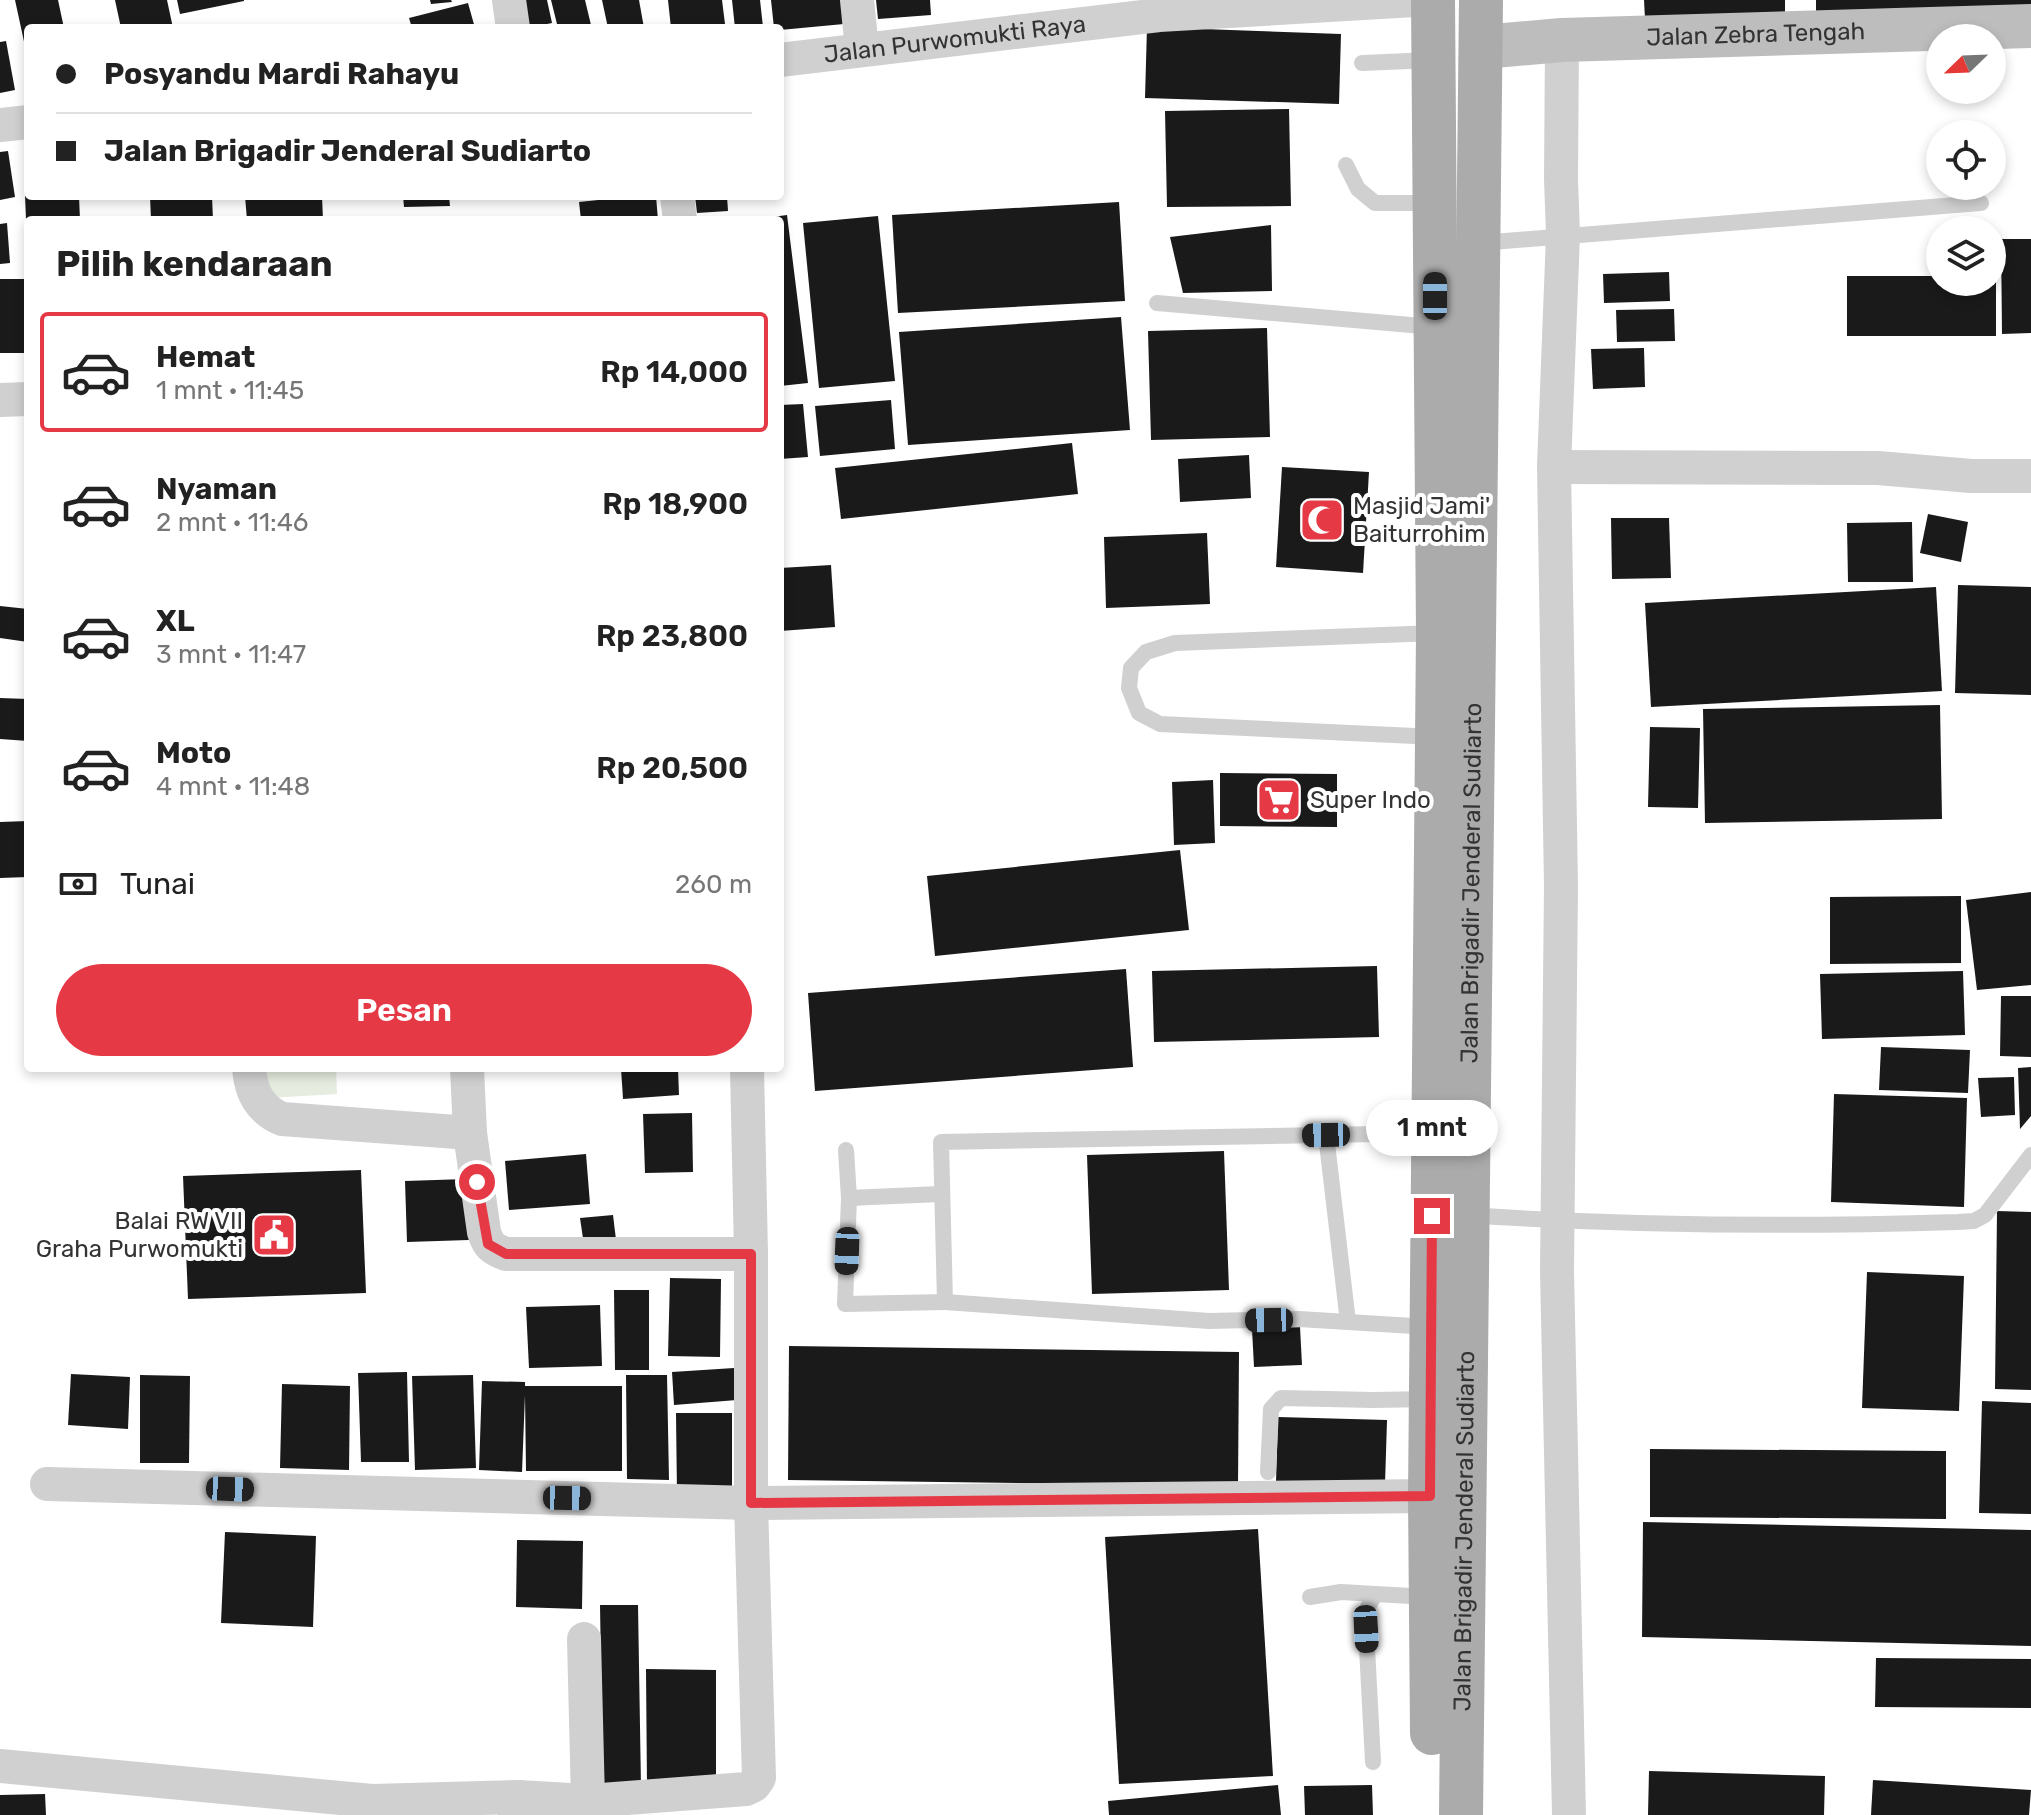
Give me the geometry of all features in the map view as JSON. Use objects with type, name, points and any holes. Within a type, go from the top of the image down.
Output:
[{"type":"main road","name":"Jalan Brigadir Jenderal Sudiarto","points":[[1433,0],[1438,633],[1430,1398],[1433,1815]]},
{"type":"main road","name":"Jalan Brigadir Jenderal Sudiarto","points":[[1461,1815],[1466,1215],[1488,242],[1481,0]]},
{"type":"street","points":[[509,0],[512,24]]},
{"type":"street","points":[[857,0],[862,49]]},
{"type":"street","name":"Jalan Purwomukti Raya","points":[[784,59],[1159,15],[1415,0]]},
{"type":"street","name":"Jalan Zebra Tengah","points":[[1482,47],[1562,40],[2031,26]]},
{"type":"street","points":[[1562,40],[1561,179],[1554,236],[1554,467],[1561,887],[1557,1272],[1569,1815]]},
{"type":"street","points":[[0,125],[24,122]]},
{"type":"street","points":[[0,400],[24,399]]},
{"type":"street","points":[[1554,467],[1878,468],[1971,476],[2031,476]]},
{"type":"street","points":[[250,1072],[262,1107],[282,1119],[470,1133]]},
{"type":"street","points":[[467,1072],[470,1133],[484,1232],[488,1244],[495,1250],[506,1254],[751,1254]]},
{"type":"street","points":[[0,1766],[372,1801],[516,1806],[746,1789],[754,1785],[759,1778],[751,1503],[747,1072]]},
{"type":"street","points":[[47,1484],[751,1503],[1430,1496]]},
{"type":"street","points":[[584,1639],[588,1801]]},
{"type":"lane","points":[[1362,63],[1434,60]]},
{"type":"lane","points":[[1346,165],[1358,189],[1375,203],[1434,203]]},
{"type":"lane","points":[[1488,242],[1981,203]]},
{"type":"lane","points":[[1157,303],[1435,327]]},
{"type":"lane","points":[[1437,737],[1160,724],[1139,713],[1129,688],[1131,668],[1146,652],[1175,643],[1438,633]]},
{"type":"lane","points":[[945,1302],[941,1142],[1433,1132]]},
{"type":"lane","points":[[1326,1135],[1348,1322]]},
{"type":"lane","points":[[846,1150],[849,1198],[845,1304],[945,1302],[1209,1321],[1299,1319],[1431,1327]]},
{"type":"lane","points":[[1466,1215],[1558,1221],[1850,1225],[1974,1221],[1985,1215],[2031,1155]]},
{"type":"lane","points":[[849,1198],[940,1194]]},
{"type":"lane","points":[[1268,1472],[1271,1409],[1281,1398],[1430,1398]]},
{"type":"lane","points":[[1310,1597],[1341,1592],[1431,1597]]},
{"type":"lane","points":[[1373,1762],[1366,1629],[1367,1609],[1375,1594]]},
{"type":"shaded area","points":[[266,1072],[336,1072],[337,1094],[268,1098]]},
{"type":"building","points":[[15,0],[58,0],[63,24],[24,24],[24,42]]},
{"type":"building","points":[[115,0],[167,0],[172,24],[120,24]]},
{"type":"building","points":[[177,0],[244,0],[244,1],[180,14]]},
{"type":"building","points":[[430,0],[451,0],[452,2],[431,4]]},
{"type":"building","points":[[521,0],[547,0],[552,23],[527,24]]},
{"type":"building","points":[[551,0],[585,0],[591,24],[557,24]]},
{"type":"building","points":[[602,0],[639,0],[643,24],[607,24]]},
{"type":"building","points":[[668,0],[722,0],[725,24],[671,24]]},
{"type":"building","points":[[732,0],[760,0],[763,24],[735,24]]},
{"type":"building","points":[[771,0],[842,0],[844,24],[784,30],[784,24],[774,24]]},
{"type":"building","points":[[876,0],[930,0],[931,15],[878,19]]},
{"type":"building","points":[[1644,0],[1785,0],[1785,16],[1645,19]]},
{"type":"building","points":[[1816,0],[2031,0],[2031,11],[1816,16]]},
{"type":"building","points":[[468,3],[474,24],[411,24],[409,18]]},
{"type":"building","points":[[1147,27],[1341,34],[1339,104],[1145,98]]},
{"type":"building","points":[[6,41],[15,90],[0,93],[0,42]]},
{"type":"building","points":[[1289,109],[1291,206],[1167,207],[1165,111]]},
{"type":"building","points":[[8,151],[15,197],[0,200],[0,152]]},
{"type":"building","points":[[25,200],[79,200],[80,216],[26,216]]},
{"type":"building","points":[[150,200],[212,200],[213,216],[151,216]]},
{"type":"building","points":[[245,200],[322,200],[323,216],[247,216]]},
{"type":"building","points":[[403,200],[449,200],[450,206],[404,207]]},
{"type":"building","points":[[656,200],[658,216],[581,216],[579,202]]},
{"type":"building","points":[[695,200],[727,200],[728,211],[697,213]]},
{"type":"building","points":[[1119,202],[1125,301],[898,313],[892,215]]},
{"type":"building","points":[[787,215],[808,383],[784,386],[784,216],[780,216]]},
{"type":"building","points":[[878,216],[895,381],[819,388],[803,223]]},
{"type":"building","points":[[7,223],[10,263],[0,264],[0,224]]},
{"type":"building","points":[[1271,225],[1272,291],[1183,293],[1170,237]]},
{"type":"building","points":[[2006,239],[2031,239],[2031,333],[2002,334]]},
{"type":"building","points":[[1669,272],[1670,301],[1604,303],[1603,274]]},
{"type":"building","points":[[1847,276],[1926,276],[1926,296],[1996,296],[1996,336],[1847,336]]},
{"type":"building","points":[[0,279],[24,279],[24,353],[0,353]]},
{"type":"building","points":[[1674,309],[1675,341],[1617,342],[1616,310]]},
{"type":"building","points":[[1121,317],[1130,430],[908,445],[899,332]]},
{"type":"building","points":[[1267,328],[1270,437],[1151,440],[1148,331]]},
{"type":"building","points":[[1644,348],[1645,387],[1593,389],[1591,349]]},
{"type":"building","points":[[891,400],[895,449],[820,456],[815,406]]},
{"type":"building","points":[[803,404],[808,457],[784,459],[784,405]]},
{"type":"building","points":[[1072,443],[1078,494],[841,519],[835,468]]},
{"type":"building","points":[[1249,455],[1251,498],[1180,502],[1178,459]]},
{"type":"building","name":"Masjid Jami' Baiturrohim","points":[[1282,467],[1369,472],[1363,573],[1276,567]]},
{"type":"building","points":[[1928,514],[1968,522],[1961,562],[1920,553]]},
{"type":"building","points":[[1611,518],[1669,518],[1671,578],[1612,579]]},
{"type":"building","points":[[1912,522],[1913,582],[1848,582],[1847,523]]},
{"type":"building","points":[[1207,533],[1210,604],[1106,608],[1104,537]]},
{"type":"building","points":[[831,565],[835,627],[784,631],[784,568]]},
{"type":"building","points":[[1958,585],[2031,587],[2031,695],[1955,693]]},
{"type":"building","points":[[1936,587],[1942,691],[1651,707],[1645,603]]},
{"type":"building","points":[[0,606],[24,609],[24,641],[0,638]]},
{"type":"building","points":[[0,698],[24,699],[24,741],[0,739]]},
{"type":"building","points":[[1940,705],[1942,819],[1705,823],[1703,709]]},
{"type":"building","points":[[1650,727],[1700,728],[1698,808],[1648,807]]},
{"type":"building","name":"Super Indo","points":[[1220,773],[1337,774],[1337,827],[1220,826]]},
{"type":"building","points":[[1213,780],[1215,843],[1174,845],[1172,782]]},
{"type":"building","points":[[24,821],[24,877],[0,878],[0,822]]},
{"type":"building","points":[[1180,850],[1189,930],[935,956],[927,876]]},
{"type":"building","points":[[2031,892],[2031,985],[1977,990],[1966,900]]},
{"type":"building","points":[[1961,896],[1961,963],[1830,964],[1830,897]]},
{"type":"building","points":[[1377,966],[1379,1037],[1154,1042],[1152,971]]},
{"type":"building","points":[[1126,969],[1133,1067],[815,1091],[808,993]]},
{"type":"building","points":[[1963,971],[1965,1035],[1822,1039],[1820,974]]},
{"type":"building","points":[[2001,996],[2031,996],[2031,1057],[2000,1056]]},
{"type":"building","points":[[1881,1047],[1970,1050],[1968,1093],[1879,1090]]},
{"type":"building","points":[[2031,1067],[2031,1116],[2020,1129],[2018,1068]]},
{"type":"building","points":[[621,1072],[678,1072],[679,1095],[623,1099]]},
{"type":"building","points":[[2014,1077],[2015,1115],[1981,1117],[1978,1078]]},
{"type":"building","points":[[1834,1094],[1967,1098],[1964,1207],[1831,1202]]},
{"type":"building","points":[[692,1113],[693,1172],[645,1173],[643,1114]]},
{"type":"building","points":[[1224,1151],[1229,1290],[1092,1294],[1087,1155]]},
{"type":"building","points":[[586,1154],[590,1204],[509,1210],[505,1161]]},
{"type":"building","name":"Balai RW VII Graha Purwomukti","points":[[361,1170],[366,1293],[188,1299],[183,1176]]},
{"type":"building","points":[[466,1179],[469,1240],[407,1242],[405,1181]]},
{"type":"building","points":[[1997,1211],[2031,1212],[2031,1390],[1995,1389]]},
{"type":"building","points":[[613,1215],[617,1248],[585,1252],[580,1218]]},
{"type":"building","points":[[1867,1272],[1964,1276],[1959,1411],[1862,1408]]},
{"type":"building","points":[[670,1278],[721,1279],[720,1357],[668,1356]]},
{"type":"building","points":[[614,1290],[649,1290],[649,1370],[615,1370]]},
{"type":"building","points":[[600,1305],[602,1366],[529,1368],[526,1307]]},
{"type":"building","points":[[1300,1327],[1302,1365],[1254,1367],[1252,1329]]},
{"type":"building","points":[[789,1346],[1239,1352],[1238,1486],[788,1480]]},
{"type":"building","points":[[734,1368],[737,1400],[674,1405],[672,1372]]},
{"type":"building","points":[[407,1372],[409,1462],[361,1462],[358,1373]]},
{"type":"building","points":[[71,1374],[130,1377],[128,1429],[68,1425]]},
{"type":"building","points":[[140,1375],[190,1376],[189,1463],[140,1463]]},
{"type":"building","points":[[473,1375],[476,1468],[415,1470],[412,1376]]},
{"type":"building","points":[[626,1375],[667,1375],[669,1480],[627,1479]]},
{"type":"building","points":[[482,1381],[525,1382],[525,1386],[622,1386],[622,1471],[526,1471],[525,1395],[522,1472],[479,1470]]},
{"type":"building","points":[[282,1384],[350,1386],[349,1470],[280,1468]]},
{"type":"building","points":[[1982,1401],[2031,1403],[2031,1514],[1979,1513]]},
{"type":"building","points":[[676,1413],[732,1413],[732,1496],[677,1496]]},
{"type":"building","points":[[1278,1417],[1387,1420],[1385,1484],[1276,1481]]},
{"type":"building","points":[[1650,1449],[1946,1451],[1946,1519],[1650,1517]]},
{"type":"building","points":[[1643,1522],[2031,1530],[2031,1646],[1642,1637]]},
{"type":"building","points":[[1258,1529],[1273,1776],[1119,1784],[1105,1537]]},
{"type":"building","points":[[225,1532],[316,1536],[313,1627],[221,1623]]},
{"type":"building","points":[[517,1540],[583,1541],[582,1609],[516,1607]]},
{"type":"building","points":[[600,1605],[638,1605],[641,1787],[603,1788]]},
{"type":"building","points":[[1876,1658],[2031,1659],[2031,1708],[1875,1707]]},
{"type":"building","points":[[646,1669],[716,1670],[716,1787],[647,1786]]},
{"type":"building","points":[[1649,1771],[1825,1776],[1824,1815],[1648,1815]]},
{"type":"building","points":[[1873,1780],[2031,1790],[2029,1815],[1871,1815]]},
{"type":"building","points":[[1278,1785],[1281,1815],[1109,1815],[1108,1801]]},
{"type":"building","points":[[1372,1785],[1373,1815],[1305,1815],[1304,1786]]},
{"type":"building","points":[[45,1794],[46,1815],[0,1815],[0,1795]]},
{"type":"place","name":"Masjid Jami' Baiturrohim","points":[[1322,520]]},
{"type":"place","name":"Super Indo","points":[[1279,800]]},
{"type":"place","name":"Balai RW VII Graha Purwomukti","points":[[274,1235]]},
{"type":"route","points":[[477,1182],[488,1244],[506,1254],[751,1254],[751,1503],[1430,1496],[1432,1216]]}]
